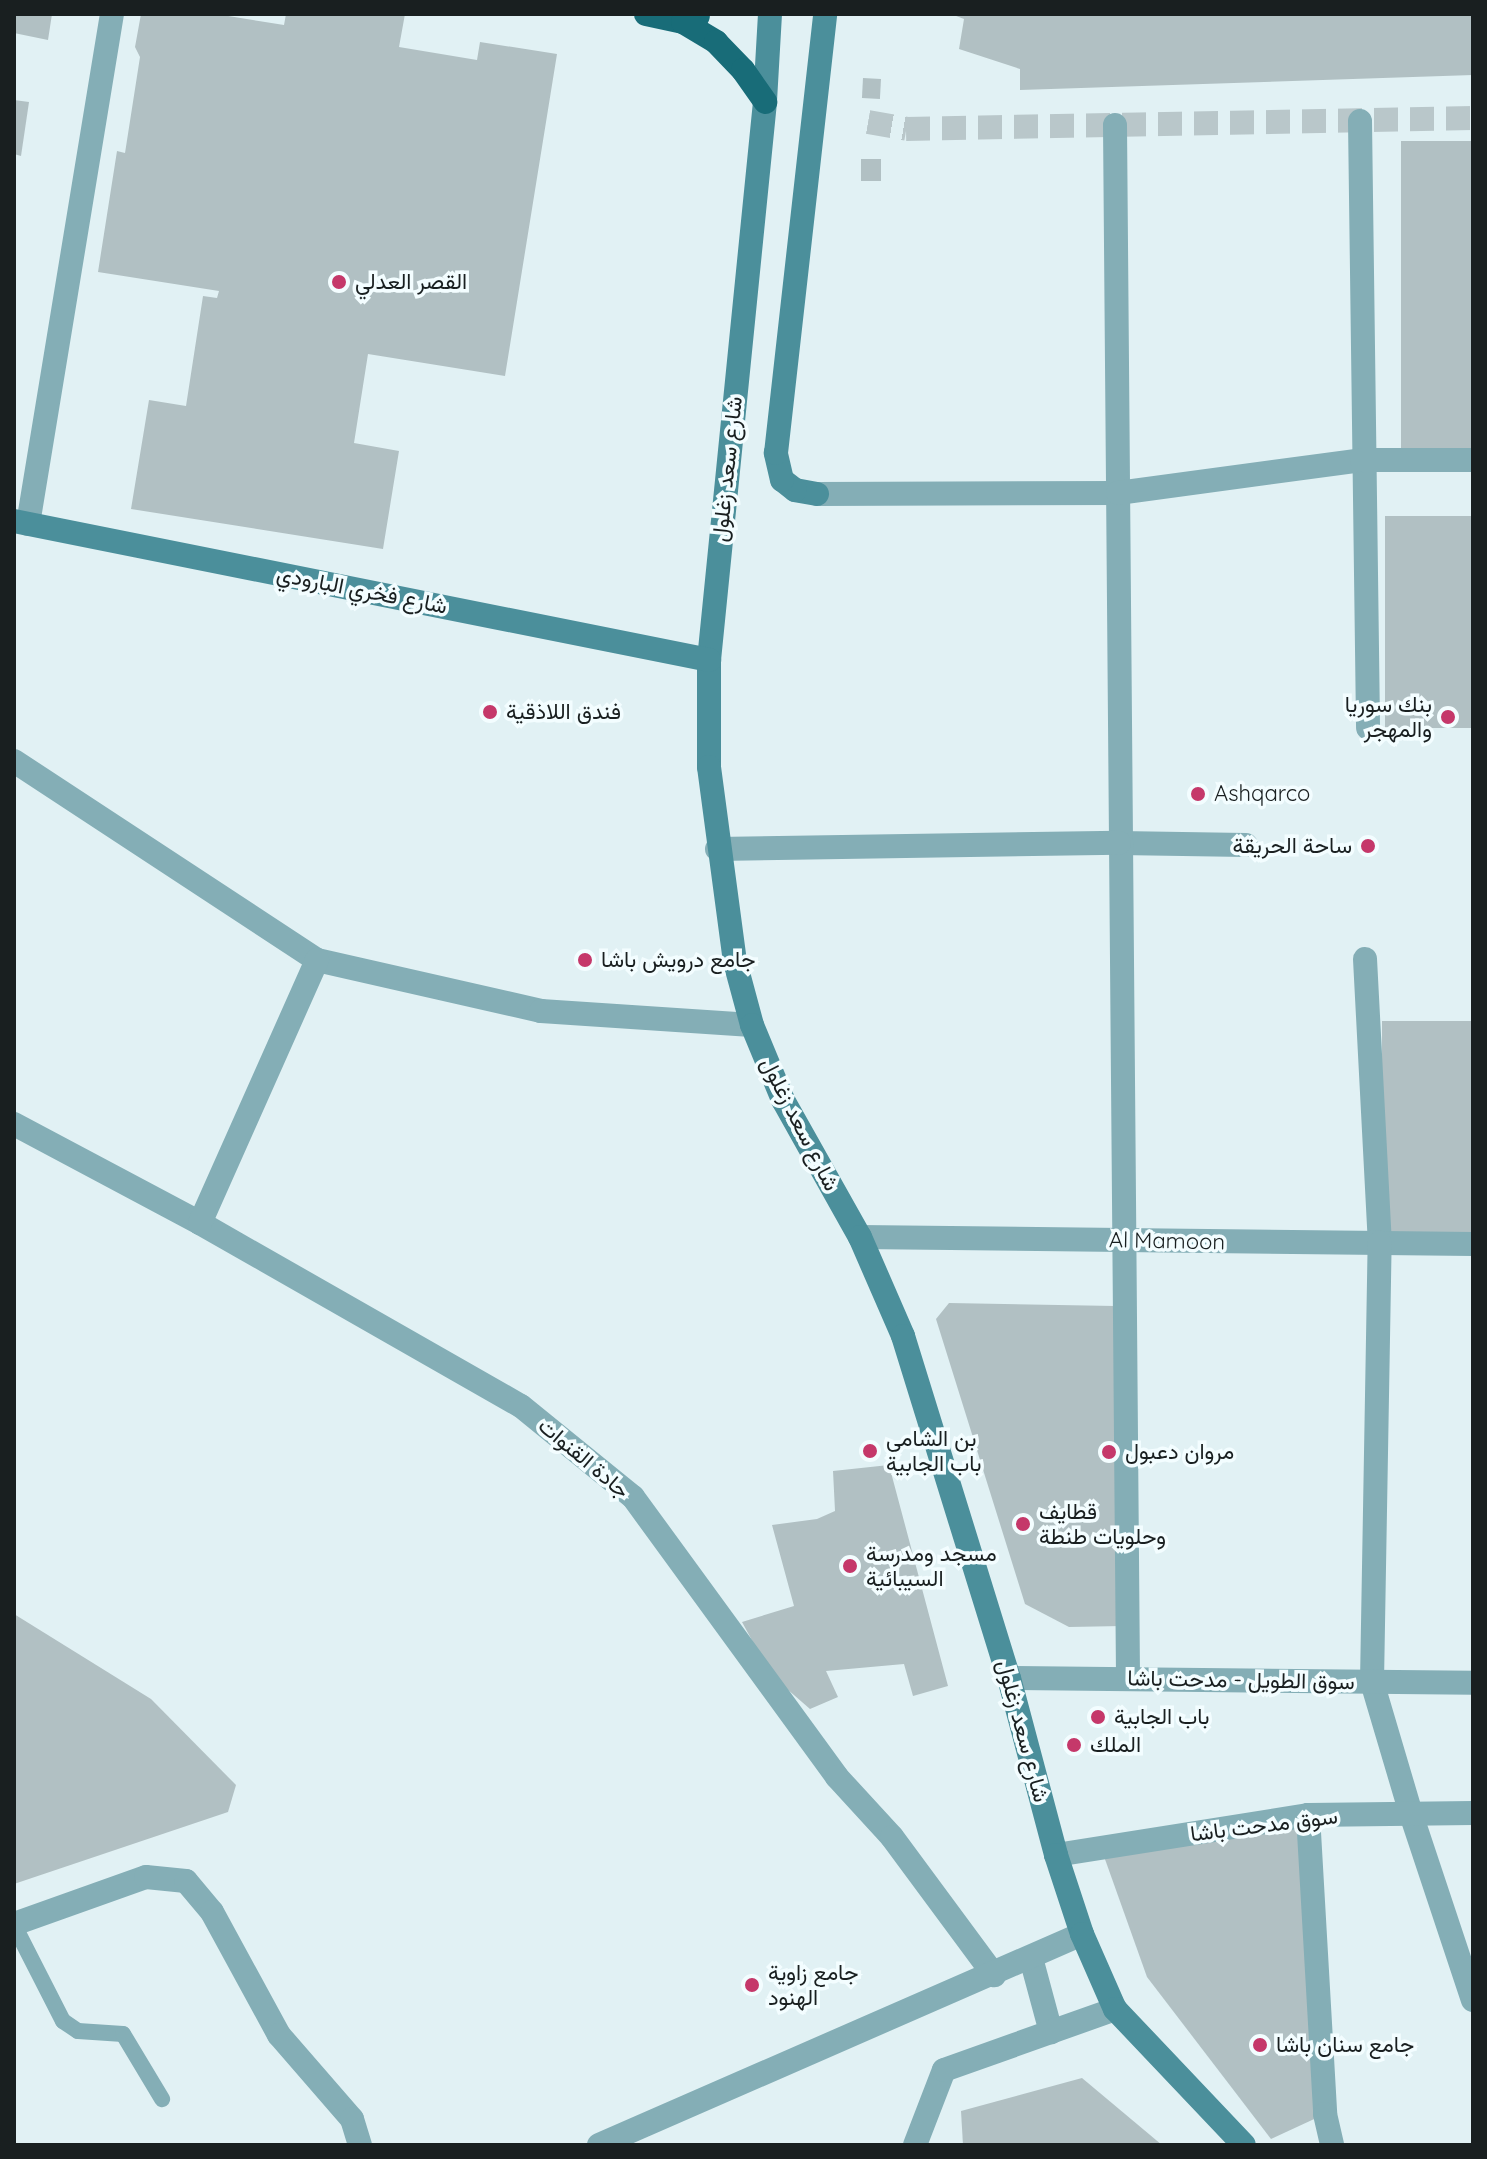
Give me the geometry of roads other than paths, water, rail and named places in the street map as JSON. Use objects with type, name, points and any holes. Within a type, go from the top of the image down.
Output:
[{"type":"highway","points":[[646,14],[692,17],[743,70],[765,102]]},
{"type":"main road","name":"شارع سعد زغلول","points":[[770,14],[765,102],[709,660],[709,767],[717,849],[735,962],[752,1025],[783,1100],[860,1237],[903,1336],[1009,1678],[1056,1855],[1082,1934],[1115,2009],[1244,2145]]},
{"type":"main road","points":[[817,494],[795,490],[782,480],[776,453],[825,14]]},
{"type":"main road","name":"شارع فخري البارودي","points":[[21,522],[709,660]]},
{"type":"street","points":[[21,522],[112,14]]},
{"type":"street","points":[[1360,121],[1362,460],[1368,728]]},
{"type":"street","points":[[1115,125],[1128,1679]]},
{"type":"street","points":[[817,494],[1118,493],[1362,460],[1473,460]]},
{"type":"street","points":[[14,761],[317,960],[541,1011],[752,1025]]},
{"type":"street","points":[[717,849],[1119,843],[1246,845]]},
{"type":"street","points":[[1365,959],[1380,1243],[1372,1682],[1411,1814],[1473,2000]]},
{"type":"street","points":[[200,1223],[317,960]]},
{"type":"street","name":"جادة القنوات","points":[[14,1124],[200,1223],[521,1406],[633,1497],[837,1777],[892,1837],[994,1975]]},
{"type":"street","name":"Al Mamoon","points":[[860,1237],[1473,1244]]},
{"type":"street","name":"سوق الطويل - مدحت باشا","points":[[1009,1678],[1473,1683]]},
{"type":"street","name":"سوق مدحت باشا","points":[[1056,1855],[1308,1815],[1473,1813]]},
{"type":"street","points":[[1308,1815],[1325,2114],[1332,2145]]},
{"type":"street","points":[[14,1925],[146,1877],[186,1881],[212,1912],[279,2035],[352,2119],[360,2145]]},
{"type":"street","points":[[599,2145],[1082,1934]]},
{"type":"street","points":[[1031,1958],[1051,2032]]},
{"type":"street","points":[[915,2145],[944,2070],[1115,2009]]},
{"type":"lane","points":[[14,1925],[63,2021],[78,2031],[123,2034],[162,2099]]},
{"type":"tunnel","points":[[868,122],[906,129],[1473,118]]},
{"type":"place","name":"القصر العدلي","points":[[339,282]]},
{"type":"place","name":"فندق اللاذقية","points":[[490,712]]},
{"type":"place","name":"بنك سوريا والمهجر","points":[[1448,717]]},
{"type":"place","name":"Ashqarco","points":[[1198,794]]},
{"type":"place","name":"ساحة الحريقة","points":[[1368,846]]},
{"type":"place","name":"جامع درويش باشا","points":[[585,960]]},
{"type":"place","name":"بن الشامي باب الجابية","points":[[870,1451]]},
{"type":"place","name":"مروان دعبول","points":[[1109,1452]]},
{"type":"place","name":"قطايف وحلويات طنطة","points":[[1023,1524]]},
{"type":"place","name":"مسجد ومدرسة السيبائية","points":[[850,1566]]},
{"type":"place","name":"باب الجابية","points":[[1098,1717]]},
{"type":"place","name":"الملك","points":[[1074,1745]]},
{"type":"place","name":"جامع زاوية الهنود","points":[[752,1985]]},
{"type":"place","name":"جامع سنان باشا","points":[[1260,2045]]}]
